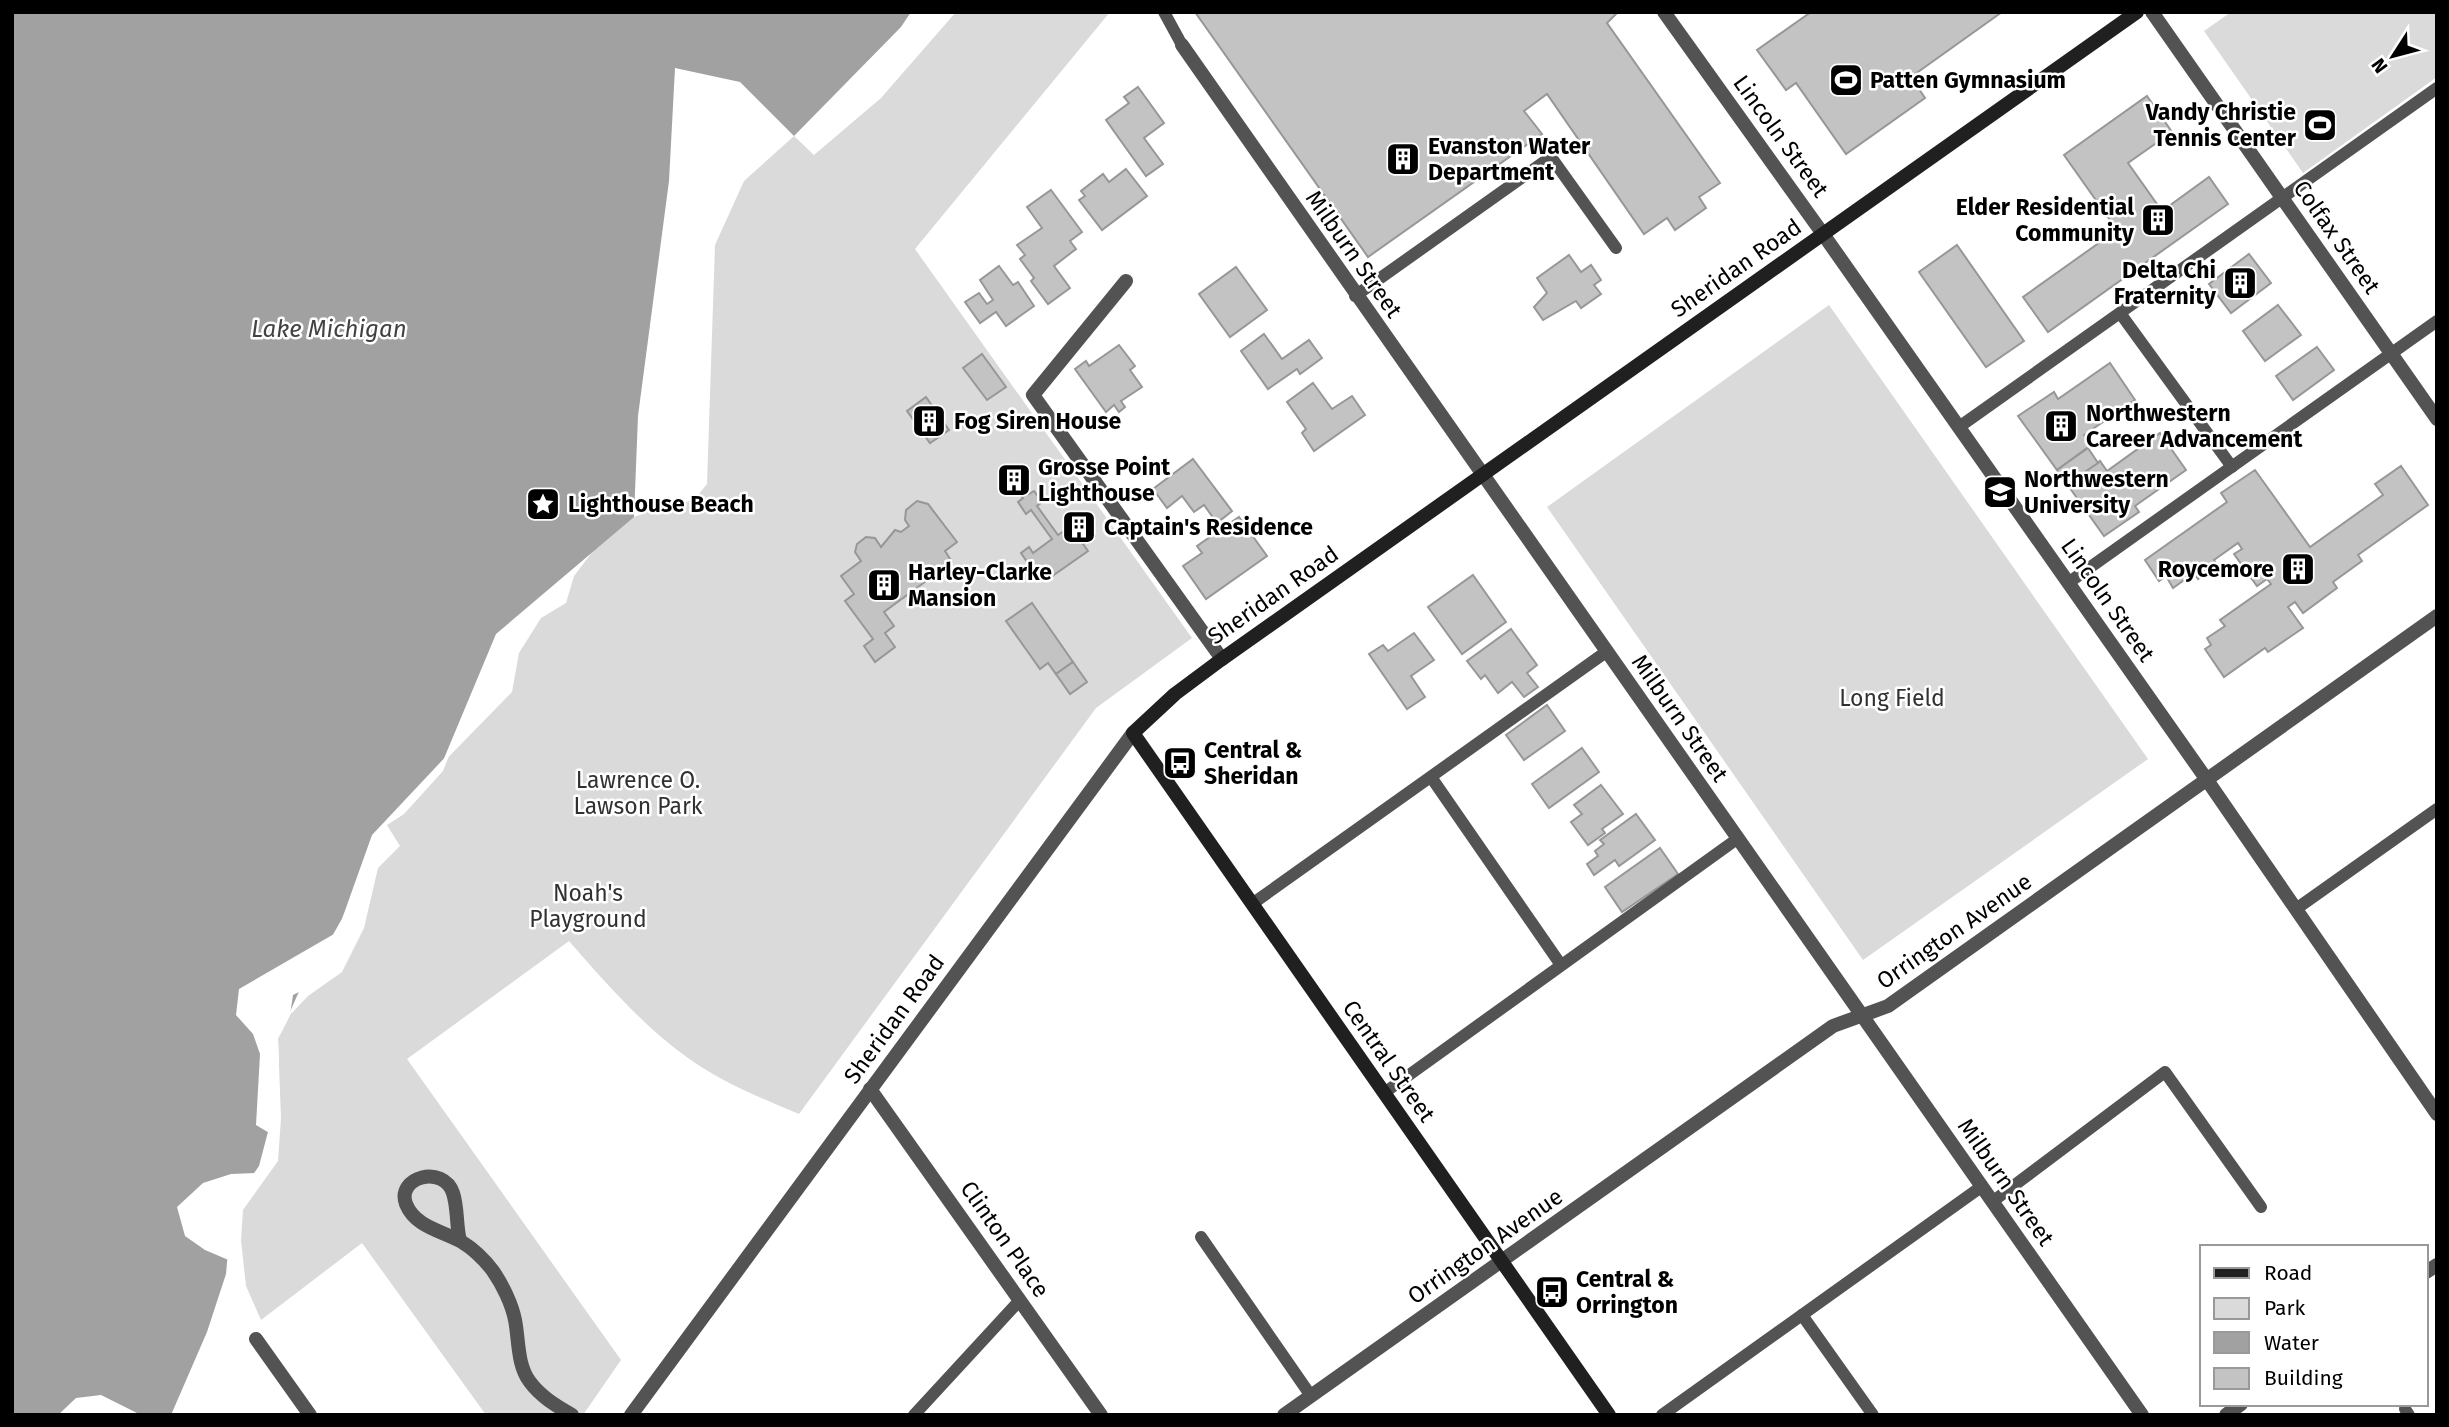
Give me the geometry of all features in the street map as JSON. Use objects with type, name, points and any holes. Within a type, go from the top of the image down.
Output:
[{"type":"main road","name":"Sheridan Road","points":[[1133,733],[1175,694],[1222,659],[2137,12]]},
{"type":"main road","name":"Central Street","points":[[1133,733],[1609,1415]]},
{"type":"street","name":"Lincoln Street","points":[[1664,12],[1959,426],[2437,1114]]},
{"type":"street","name":"Colfax Street","points":[[2152,12],[2437,419]]},
{"type":"street","name":"Milburn Street","points":[[1182,45],[1355,296],[2142,1415]]},
{"type":"street","points":[[1126,281],[1033,395],[1222,659]]},
{"type":"street","name":"Orrington Avenue","points":[[1284,1415],[1833,1026],[1888,1006],[2437,616]]},
{"type":"street","name":"Sheridan Road","points":[[631,1415],[1133,733]]},
{"type":"street","name":"Clinton Place","points":[[870,1090],[1101,1415]]},
{"type":"street","points":[[460,1241],[455,1224],[453,1193],[444,1180],[432,1175],[417,1178],[408,1187],[405,1200],[411,1215],[479,1253],[495,1274],[515,1317],[522,1364],[528,1380],[542,1395],[572,1415]]},
{"type":"street","points":[[256,1339],[310,1415]]},
{"type":"lane","points":[[1164,12],[1182,45]]},
{"type":"lane","points":[[1959,426],[2437,88]]},
{"type":"lane","points":[[1355,296],[1551,158],[1616,248]]},
{"type":"lane","points":[[2120,313],[2232,467]]},
{"type":"lane","points":[[2068,583],[2437,321]]},
{"type":"lane","points":[[1252,904],[1606,652]]},
{"type":"lane","points":[[1431,777],[1562,965]]},
{"type":"lane","points":[[2296,909],[2437,809]]},
{"type":"lane","points":[[1384,1093],[1737,839]]},
{"type":"lane","points":[[1992,1202],[2165,1072],[2261,1206]]},
{"type":"lane","points":[[1662,1415],[1981,1186]]},
{"type":"lane","points":[[1201,1237],[1311,1396]]},
{"type":"lane","points":[[914,1415],[1020,1300]]},
{"type":"lane","points":[[1802,1315],[1873,1415]]},
{"type":"green space","points":[[956,12],[1110,12],[915,249],[1192,638],[1096,708],[799,1114],[728,1082],[672,1046],[640,1018],[569,941],[407,1059],[621,1360],[583,1415],[486,1415],[362,1243],[261,1320],[246,1286],[241,1240],[243,1210],[278,1161],[281,1118],[278,1039],[290,1015],[308,996],[342,972],[364,928],[378,868],[400,846],[385,822],[512,692],[519,653],[541,618],[566,603],[574,576],[613,525],[655,509],[694,500],[707,484],[715,245],[744,181],[794,136],[814,155],[881,98]]},
{"type":"green space","name":"Vandy Christie Tennis Center","points":[[2231,12],[2437,12],[2437,77],[2303,173],[2204,31]]},
{"type":"green space","name":"Long Field","points":[[1829,305],[2148,759],[1863,960],[1547,507]]},
{"type":"water","name":"Lake Michigan","points":[[12,12],[911,12],[901,27],[794,136],[740,82],[675,68],[669,181],[638,416],[634,517],[496,634],[440,768],[385,822],[342,919],[331,938],[316,953],[278,1039],[269,1128],[259,1166],[232,1205],[226,1274],[207,1332],[171,1415],[12,1415]]},
{"type":"pier","points":[[451,751],[443,771],[404,814],[387,825],[379,838],[379,864],[369,897],[345,921],[334,940],[319,955],[301,991],[293,995],[290,1015],[278,1039],[279,1059],[271,1134],[256,1125],[260,1054],[253,1034],[236,1015],[239,989],[334,934],[372,835]]},
{"type":"pier","points":[[258,1173],[235,1206],[231,1261],[205,1250],[185,1236],[177,1207],[203,1183],[231,1174]]},
{"type":"pier","points":[[101,1395],[141,1415],[58,1415],[76,1398]]},
{"type":"building","name":"Evanston Water Department","points":[[1195,12],[1618,12],[1607,23],[1720,183],[1699,197],[1706,208],[1675,230],[1667,218],[1644,234],[1547,94],[1524,111],[1542,134],[1368,257]]},
{"type":"building","name":"Patten Gymnasium","points":[[1811,12],[2002,12],[1911,77],[1925,98],[1846,154],[1796,83],[1786,90],[1757,50]]},
{"type":"building","points":[[1138,87],[1164,123],[1144,138],[1163,164],[1146,176],[1106,120],[1129,103],[1124,97]]},
{"type":"building","name":"Elder Residential Community","points":[[2147,96],[2172,132],[2128,163],[2162,211],[2209,177],[2228,204],[2048,332],[2023,297],[2117,230],[2064,155]]},
{"type":"building","points":[[1126,169],[1147,196],[1102,230],[1079,200],[1085,196],[1081,191],[1103,174],[1109,182]]},
{"type":"building","points":[[1051,190],[1082,232],[1070,241],[1076,249],[1054,266],[1070,288],[1048,304],[1031,281],[1034,278],[1020,259],[1025,255],[1017,245],[1042,228],[1027,207]]},
{"type":"building","points":[[1957,245],[2024,341],[1986,367],[1919,272]]},
{"type":"building","name":"Delta Chi Fraternity","points":[[2249,254],[2271,283],[2231,313],[2209,284]]},
{"type":"building","points":[[1569,255],[1581,272],[1591,265],[1601,280],[1594,285],[1601,294],[1581,308],[1576,301],[1543,320],[1534,307],[1547,293],[1537,278]]},
{"type":"building","points":[[999,266],[1013,285],[1018,282],[1034,306],[1006,326],[996,312],[980,323],[965,302],[979,293],[987,304],[993,300],[980,280]]},
{"type":"building","points":[[1236,267],[1267,310],[1230,337],[1199,294]]},
{"type":"building","points":[[2278,305],[2301,335],[2265,361],[2243,331]]},
{"type":"building","points":[[1264,334],[1282,359],[1309,340],[1322,358],[1300,374],[1297,369],[1268,389],[1241,351]]},
{"type":"building","points":[[1119,345],[1135,366],[1130,370],[1142,387],[1121,401],[1125,407],[1119,412],[1114,405],[1106,412],[1075,369],[1086,361],[1089,366]]},
{"type":"building","points":[[2317,347],[2334,370],[2293,400],[2276,376]]},
{"type":"building","name":"Fog Siren House","points":[[982,354],[1006,387],[987,400],[963,368]]},
{"type":"building","name":"Northwestern Career Advancement","points":[[2110,363],[2135,400],[2084,435],[2091,445],[2057,470],[2018,416],[2054,392],[2058,399]]},
{"type":"building","points":[[1313,383],[1332,409],[1352,396],[1365,415],[1314,451],[1302,433],[1306,429],[1287,402]]},
{"type":"building","name":"Fog Siren House","points":[[926,397],[949,430],[930,443],[907,411]]},
{"type":"building","points":[[2160,433],[2186,470],[2135,506],[2139,512],[2104,536],[2067,484],[2100,461],[2107,471]]},
{"type":"building","points":[[2088,448],[2098,463],[2067,484],[2057,470]]},
{"type":"building","points":[[1193,459],[1232,511],[1217,523],[1204,505],[1194,512],[1182,496],[1167,508],[1153,489]]},
{"type":"building","name":"Roycemore","points":[[2401,466],[2428,505],[2358,555],[2362,561],[2333,582],[2337,588],[2303,613],[2295,602],[2288,607],[2303,628],[2268,652],[2265,648],[2224,677],[2205,649],[2211,645],[2207,638],[2225,626],[2220,620],[2271,584],[2267,579],[2257,586],[2234,554],[2242,549],[2238,543],[2214,560],[2217,565],[2198,579],[2194,573],[2173,588],[2166,576],[2159,581],[2145,560],[2227,502],[2221,493],[2255,470],[2310,547],[2383,495],[2375,484]]},
{"type":"building","name":"Grosse Point Lighthouse","points":[[1014,467],[1023,471],[1027,480],[1023,489],[1014,493],[1005,489],[1001,480],[1005,471]]},
{"type":"building","name":"Captain's Residence","points":[[1024,488],[1029,494],[1034,491],[1042,502],[1037,506],[1058,535],[1082,519],[1095,536],[1083,544],[1088,551],[1051,577],[1049,575],[1040,581],[1021,553],[1029,547],[1033,553],[1052,539],[1031,510],[1026,514],[1018,502],[1023,498],[1018,492]]},
{"type":"building","name":"Harley-Clarke Mansion","points":[[917,501],[928,504],[957,542],[945,551],[952,562],[884,612],[894,626],[885,633],[895,647],[875,662],[864,646],[873,639],[845,601],[854,594],[841,576],[861,561],[855,552],[857,544],[866,537],[875,538],[881,547],[895,530],[901,532],[909,526],[905,520],[906,510]]},
{"type":"building","points":[[1239,517],[1267,556],[1206,599],[1183,566],[1202,553],[1197,546]]},
{"type":"building","points":[[1473,575],[1506,622],[1462,654],[1428,607]]},
{"type":"building","points":[[1032,603],[1073,662],[1056,674],[1048,663],[1040,669],[1006,621]]},
{"type":"building","points":[[1511,629],[1537,665],[1527,673],[1538,687],[1524,697],[1512,682],[1498,693],[1485,675],[1481,679],[1467,661]]},
{"type":"building","points":[[1414,633],[1434,660],[1411,676],[1425,697],[1407,709],[1369,654],[1383,645],[1388,651]]},
{"type":"building","points":[[1073,662],[1087,682],[1070,694],[1056,674]]},
{"type":"building","points":[[1547,705],[1565,731],[1524,760],[1506,735]]},
{"type":"building","points":[[1582,748],[1599,772],[1549,808],[1532,784]]},
{"type":"building","points":[[1601,785],[1623,814],[1602,829],[1605,833],[1588,845],[1571,822],[1582,814],[1574,805]]},
{"type":"building","points":[[1636,814],[1655,840],[1619,866],[1615,860],[1594,875],[1587,864],[1598,856],[1595,851],[1604,844],[1600,840]]},
{"type":"building","points":[[1660,848],[1678,874],[1622,912],[1605,887]]},
{"type":"place","name":"Patten Gymnasium","points":[[1846,80]]},
{"type":"place","name":"Vandy Christie Tennis Center","points":[[2320,125]]},
{"type":"place","name":"Evanston Water Department","points":[[1403,159]]},
{"type":"place","name":"Elder Residential Community","points":[[2158,220]]},
{"type":"place","name":"Delta Chi Fraternity","points":[[2240,283]]},
{"type":"place","name":"Fog Siren House","points":[[929,421]]},
{"type":"place","name":"Northwestern Career Advancement","points":[[2061,426]]},
{"type":"place","name":"Grosse Point Lighthouse","points":[[1014,480]]},
{"type":"place","name":"Northwestern University","points":[[2000,492]]},
{"type":"place","name":"Lighthouse Beach","points":[[543,504]]},
{"type":"place","name":"Captain's Residence","points":[[1079,527]]},
{"type":"place","name":"Roycemore","points":[[2298,569]]},
{"type":"place","name":"Harley-Clarke Mansion","points":[[884,585]]},
{"type":"place","name":"Central & Sheridan","points":[[1180,763]]},
{"type":"place","name":"Central & Orrington","points":[[1552,1292]]},
{"type":"park label","name":"Lawrence O. Lawson Park","points":[[638,793]]},
{"type":"park label","name":"Noah's Playground","points":[[588,906]]}]
